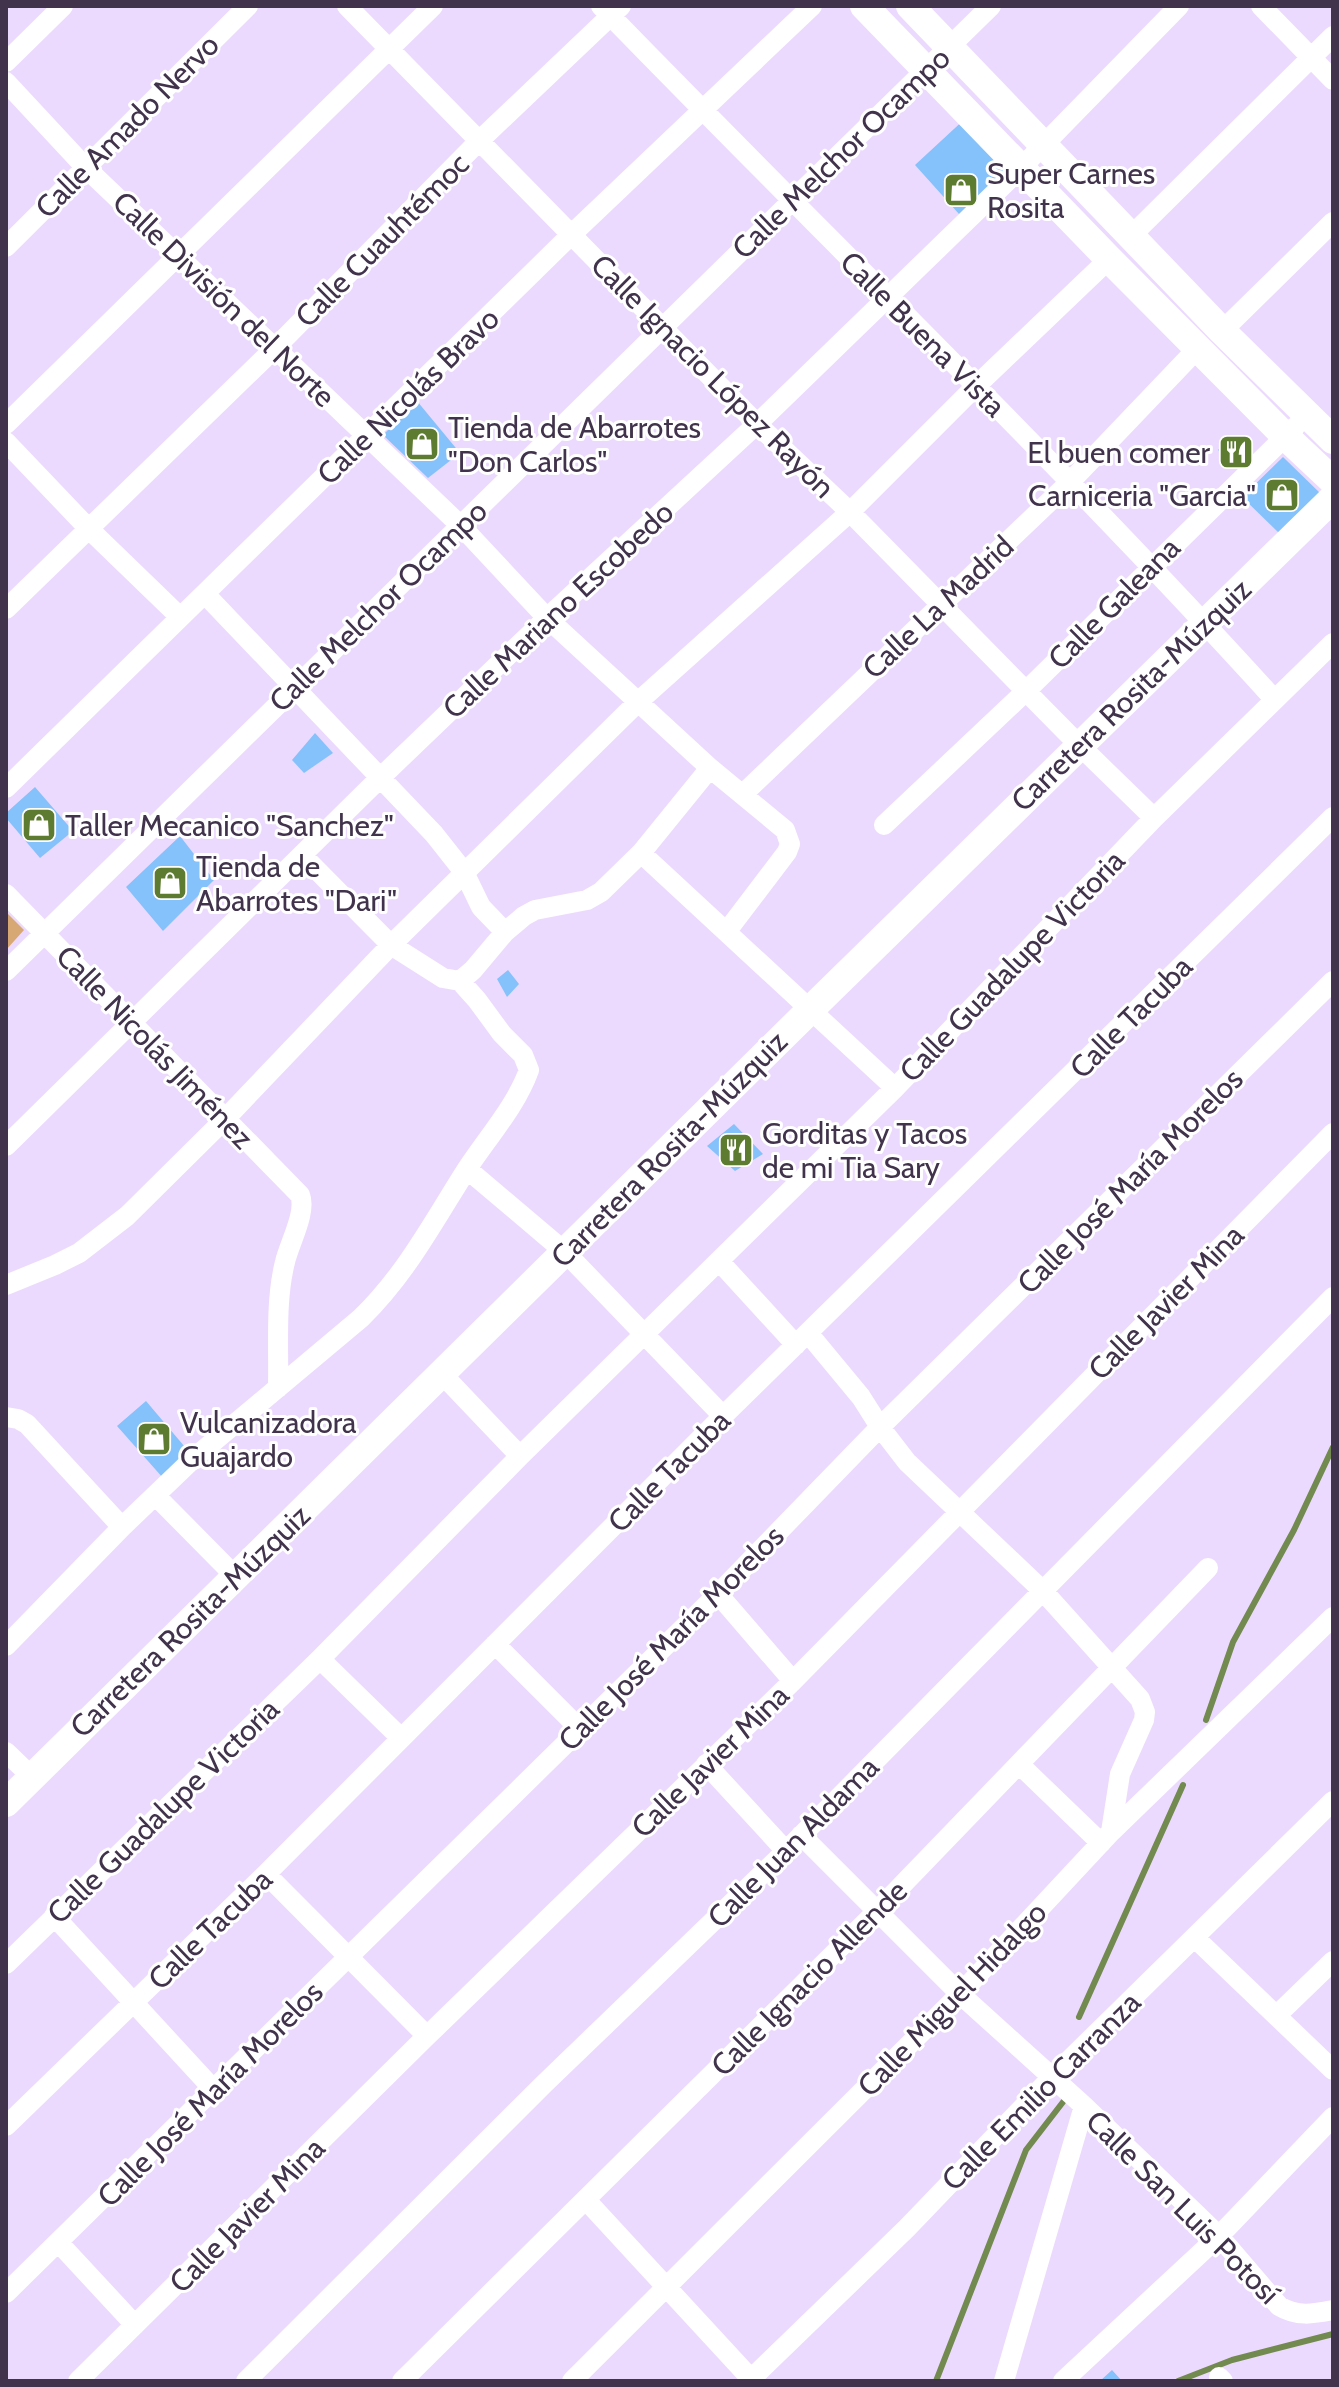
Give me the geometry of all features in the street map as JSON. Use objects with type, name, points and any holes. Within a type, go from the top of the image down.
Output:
[{"type":"main road","points":[[864,6],[1197,349],[1333,481]]},
{"type":"main road","points":[[910,6],[1222,331],[1333,440]]},
{"type":"main road","name":"Carretera Rosita-Múzquiz","points":[[6,1803],[1333,498]]},
{"type":"street","points":[[6,62],[63,6]]},
{"type":"street","name":"Calle Amado Nervo","points":[[6,247],[248,6]]},
{"type":"street","name":"Calle Ignacio López Rayón","points":[[347,6],[757,424],[850,512],[1154,818]]},
{"type":"street","points":[[6,424],[433,6]]},
{"type":"street","name":"Calle Nicolás Bravo","points":[[6,788],[572,234],[812,6]]},
{"type":"street","name":"Calle Melchor Ocampo","points":[[6,971],[991,6]]},
{"type":"street","name":"Calle Mariano Escobedo","points":[[6,1146],[381,777],[757,424],[1021,168],[1179,6]]},
{"type":"street","points":[[1261,6],[1333,80]]},
{"type":"street","name":"Calle Buena Vista","points":[[611,9],[702,111],[1070,482],[1274,699]]},
{"type":"street","name":"Calle Cuauhtémoc","points":[[6,609],[275,348],[611,9]]},
{"type":"street","points":[[1131,236],[1333,36]]},
{"type":"street","name":"Calle División del Norte","points":[[6,82],[86,168],[461,526],[547,618],[710,768],[785,830],[790,844],[787,852],[727,931]]},
{"type":"street","points":[[1222,331],[1333,222]]},
{"type":"street","points":[[6,1285],[55,1265],[101,1238],[127,1216],[225,1119],[391,945],[639,701],[850,512],[1109,259]]},
{"type":"street","name":"Calle La Madrid","points":[[743,794],[1070,482],[1197,349]]},
{"type":"street","name":"Calle Galeana","points":[[884,825],[1307,416]]},
{"type":"street","points":[[6,442],[90,530],[180,617]]},
{"type":"street","points":[[205,594],[434,834],[464,872],[481,907],[505,932]]},
{"type":"street","name":"Calle Guadalupe Victoria","points":[[6,1964],[320,1659],[520,1456],[895,1088],[1154,818],[1333,643]]},
{"type":"street","points":[[460,981],[524,916],[535,910],[595,896],[641,853],[710,768]]},
{"type":"street","name":"Calle Tacuba","points":[[6,2126],[266,1874],[723,1416],[1333,817]]},
{"type":"street","points":[[641,853],[895,1088]]},
{"type":"street","points":[[6,1646],[194,1458],[361,1318],[385,1294],[422,1244],[467,1169],[523,1087],[529,1070],[523,1055],[460,981],[443,978],[391,945],[303,856]]},
{"type":"street","name":"Calle Nicolás Jiménez","points":[[6,894],[294,1188],[302,1202],[281,1283],[278,1388]]},
{"type":"street","name":"Calle José María Morelos","points":[[6,2293],[718,1594],[880,1427],[1333,981]]},
{"type":"street","name":"Calle Javier Mina","points":[[78,2381],[793,1681],[1333,1133]]},
{"type":"street","points":[[467,1169],[565,1252],[723,1416]]},
{"type":"street","points":[[719,1261],[861,1397],[907,1462],[1043,1591],[1140,1699],[1145,1712],[1144,1720],[1120,1774],[1106,1838],[1020,1765]]},
{"type":"street","name":"Calle Juan Aldama","points":[[246,2381],[557,2072],[786,1851],[1333,1297]]},
{"type":"street","points":[[441,1373],[520,1456]]},
{"type":"street","points":[[6,1417],[27,1424],[122,1527]]},
{"type":"street","points":[[155,1495],[236,1577]]},
{"type":"street","name":"Calle Ignacio Allende","points":[[402,2381],[877,1911],[1208,1568]]},
{"type":"street","points":[[718,1594],[793,1681]]},
{"type":"street","name":"Calle Miguel Hidalgo","points":[[572,2381],[960,1994],[1106,1838],[1333,1617]]},
{"type":"street","points":[[495,1644],[579,1728]]},
{"type":"street","points":[[320,1659],[401,1738]]},
{"type":"street","points":[[6,1752],[32,1777]]},
{"type":"street","points":[[706,1764],[786,1851]]},
{"type":"street","name":"Calle Emilio Carranza","points":[[751,2380],[907,2228],[1052,2077],[1333,1801]]},
{"type":"street","name":"Calle San Luis Potosí","points":[[801,1835],[960,1994],[1084,2106],[1219,2236],[1272,2299],[1289,2312],[1313,2314],[1333,2310]]},
{"type":"street","points":[[266,1874],[427,2036]]},
{"type":"street","points":[[54,1916],[214,2090]]},
{"type":"street","points":[[1195,1938],[1333,2070]]},
{"type":"street","points":[[1277,2015],[1333,1961]]},
{"type":"street","points":[[1004,2381],[1084,2106]]},
{"type":"street","points":[[1063,2381],[1219,2236],[1333,2117]]},
{"type":"street","points":[[586,2200],[751,2380]]},
{"type":"street","points":[[58,2242],[135,2325]]},
{"type":"shaded area","points":[[6,912],[24,930],[6,950]]},
{"type":"building","name":"Super Carnes Rosita","points":[[968,116],[1013,161],[959,214],[915,165]]},
{"type":"building","name":"Tienda de Abarrotes \"Don Carlos\"","points":[[417,401],[460,453],[428,478],[383,435]]},
{"type":"building","name":"El buen comer","points":[[1231,435],[1254,455],[1239,469],[1218,450]]},
{"type":"building","name":"Carniceria \"Garcia\"","points":[[1283,457],[1321,494],[1280,534],[1242,497]]},
{"type":"building","points":[[315,733],[333,753],[304,773],[292,760]]},
{"type":"building","name":"Taller Mecanico \"Sanchez\"","points":[[35,787],[73,831],[40,858],[6,818],[6,813]]},
{"type":"building","name":"Tienda de Abarrotes \"Dari\"","points":[[180,836],[214,880],[163,931],[126,887]]},
{"type":"building","points":[[508,970],[519,984],[507,997],[497,979]]},
{"type":"building","name":"Gorditas y Tacos de mi Tia Sary","points":[[734,1124],[763,1154],[735,1171],[707,1146]]},
{"type":"building","name":"Vulcanizadora Guajardo","points":[[146,1401],[190,1453],[163,1478],[117,1426]]},
{"type":"building","points":[[1112,2370],[1122,2381],[1100,2381]]},
{"type":"waterway","points":[[1206,1720],[1233,1642],[1294,1530],[1333,1447]]},
{"type":"waterway","points":[[1079,2017],[1183,1785]]},
{"type":"waterway","points":[[936,2381],[1026,2150],[1063,2102]]},
{"type":"waterway","points":[[1178,2381],[1232,2360],[1333,2334]]},
{"type":"place","name":"Super Carnes Rosita","points":[[961,190]]},
{"type":"place","name":"Tienda de Abarrotes \"Don Carlos\"","points":[[422,444]]},
{"type":"place","name":"El buen comer","points":[[1236,452]]},
{"type":"place","name":"Carniceria \"Garcia\"","points":[[1282,495]]},
{"type":"place","name":"Taller Mecanico \"Sanchez\"","points":[[39,825]]},
{"type":"place","name":"Tienda de Abarrotes \"Dari\"","points":[[170,883]]},
{"type":"place","name":"Gorditas y Tacos de mi Tia Sary","points":[[736,1150]]},
{"type":"place","name":"Vulcanizadora Guajardo","points":[[154,1439]]}]
